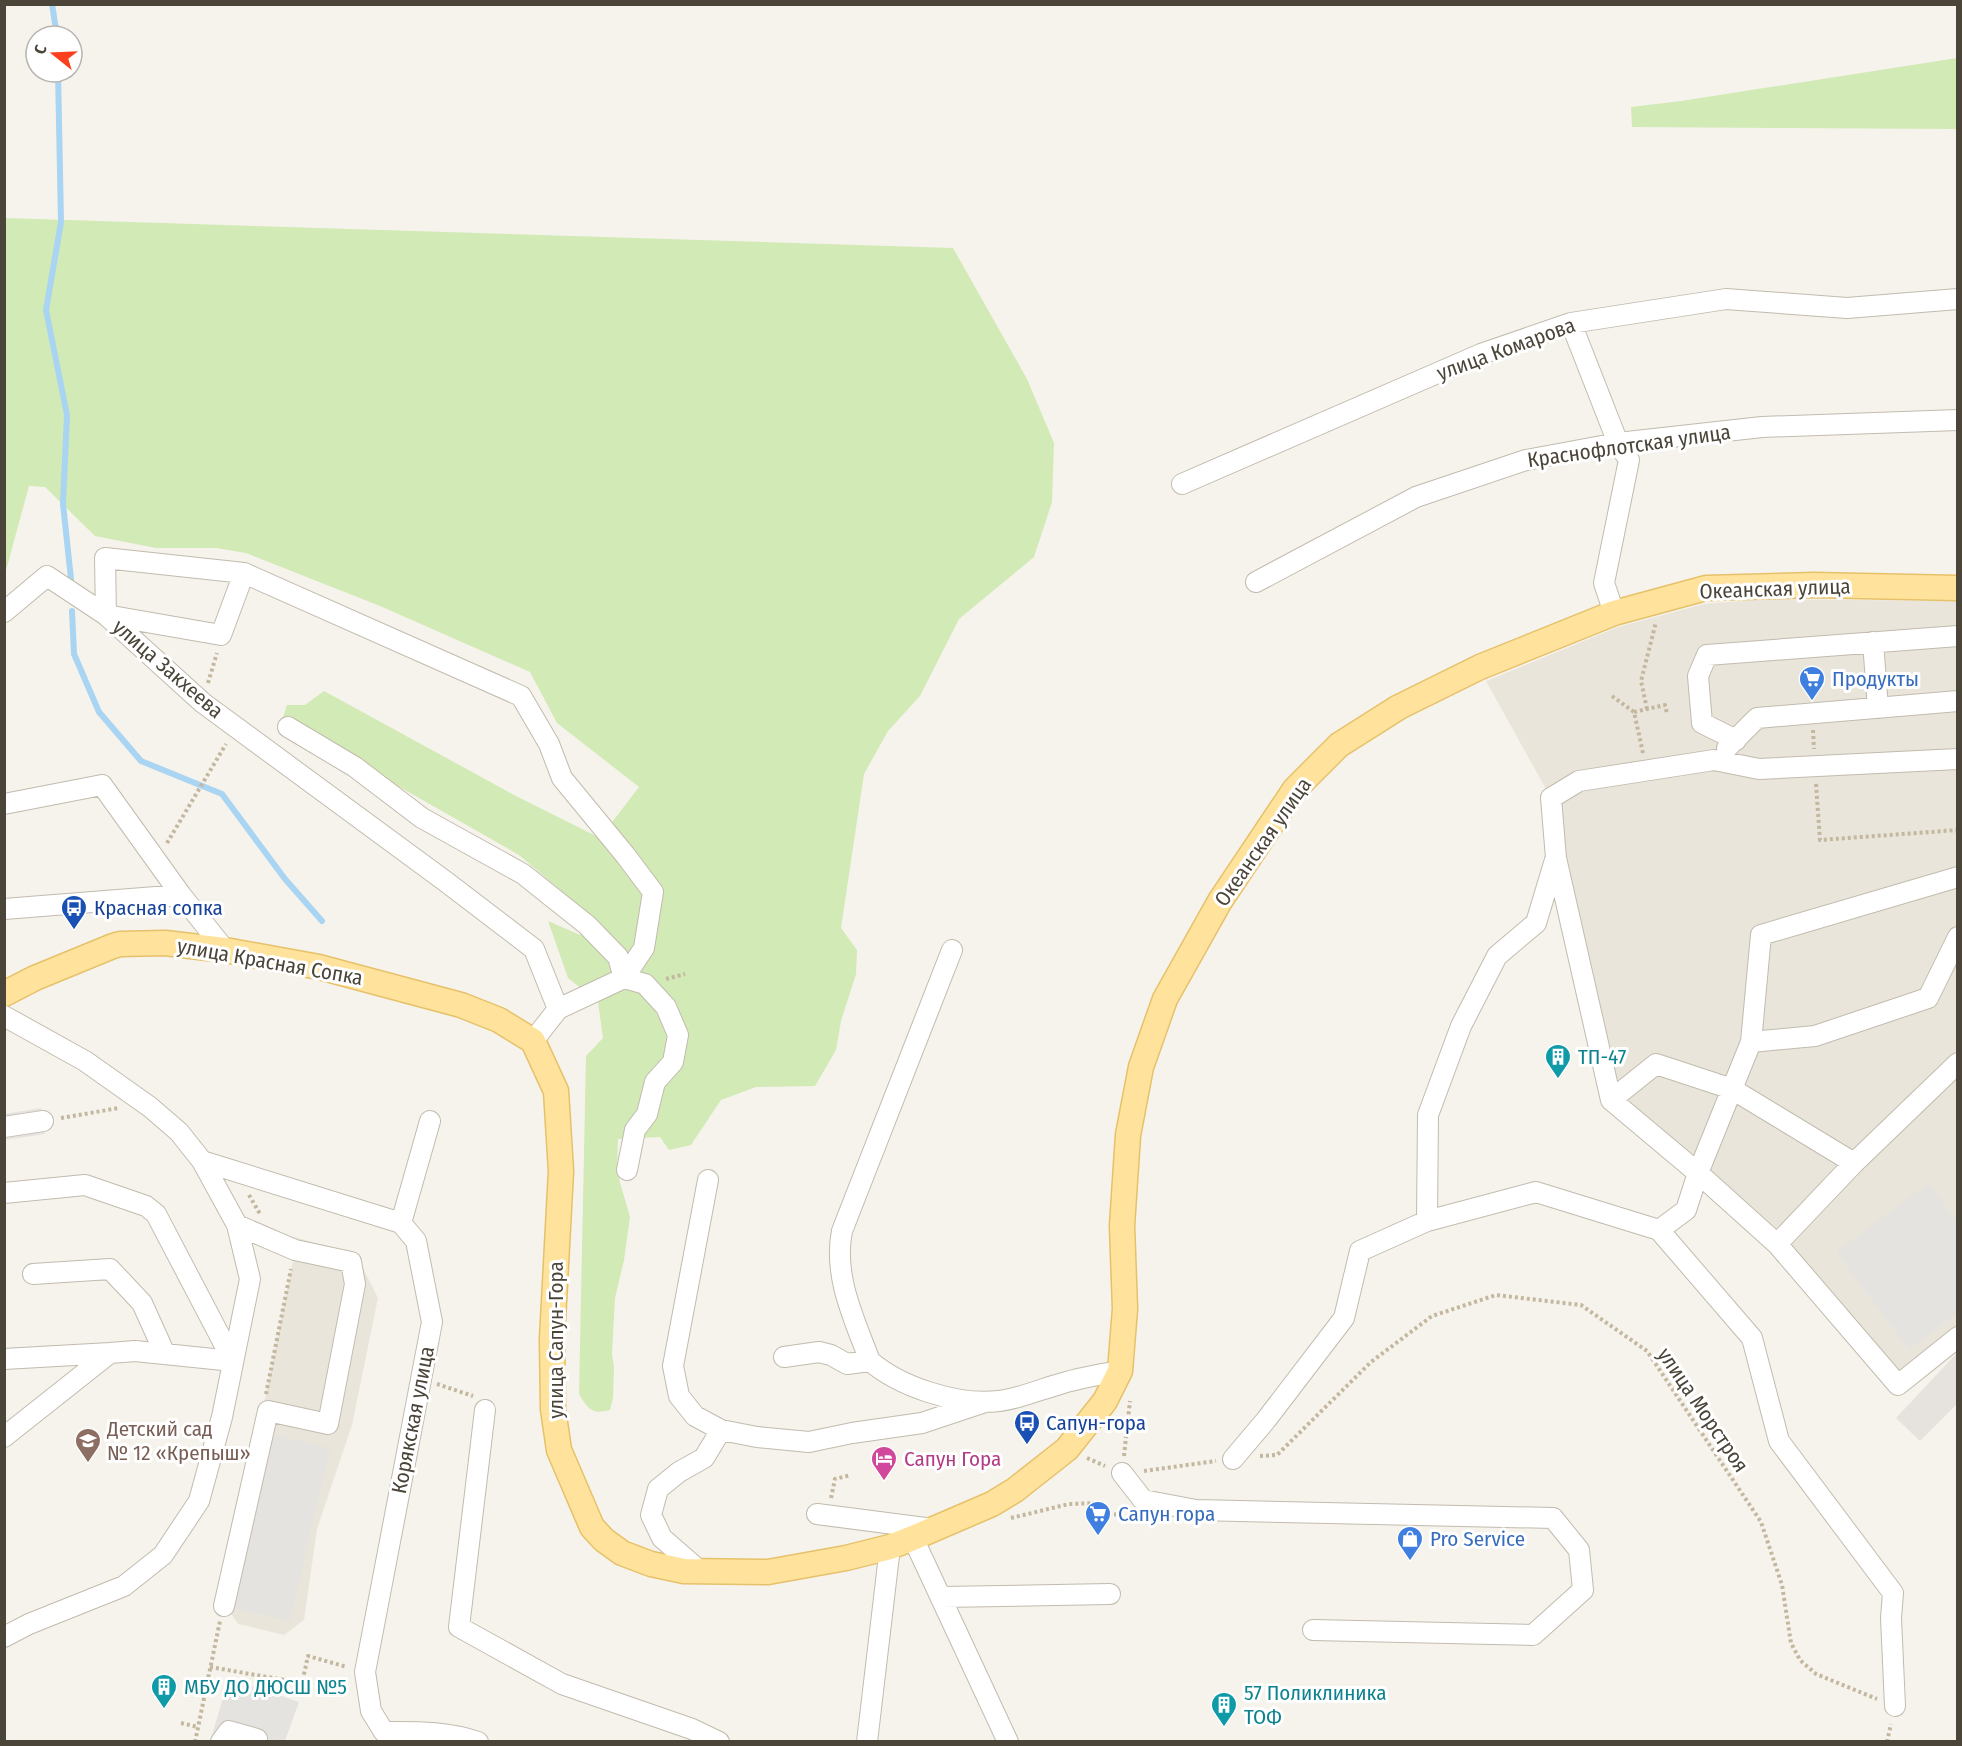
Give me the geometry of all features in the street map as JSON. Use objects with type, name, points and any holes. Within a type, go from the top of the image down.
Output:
[{"type":"main road","name":"Океанская улица","points":[[1105,1401],[1120,1371],[1125,1309],[1122,1226],[1128,1135],[1141,1067],[1165,999],[1220,901],[1295,789],[1339,745],[1399,707],[1480,667],[1614,613],[1706,588],[1814,585],[1958,588]]},
{"type":"main road","name":"улица Красная Сопка","points":[[4,994],[36,978],[120,944],[165,943],[225,950],[319,967],[461,1005],[499,1020],[533,1041]]},
{"type":"main road","name":"улица Сапун-Гора","points":[[533,1041],[556,1090],[561,1171],[552,1362],[553,1409],[559,1450],[592,1527],[604,1540],[622,1552],[651,1564],[684,1571],[768,1572],[846,1558],[890,1547],[992,1504],[1015,1490],[1067,1449],[1105,1401]]},
{"type":"street","name":"улица Комарова","points":[[1182,484],[1481,354],[1571,323],[1726,299],[1847,308],[1958,299]]},
{"type":"street","points":[[1571,323],[1618,443],[1629,460],[1604,583],[1614,613]]},
{"type":"street","name":"Краснофлотская улица","points":[[1256,582],[1416,497],[1526,460],[1618,443],[1762,427],[1958,420]]},
{"type":"street","name":"улица Закхеева","points":[[558,1009],[534,949],[446,881],[203,703],[106,615],[105,558],[244,573],[521,696],[549,744],[562,778],[653,892],[644,948],[624,978]]},
{"type":"street","points":[[4,612],[47,576],[106,615],[221,635],[244,573]]},
{"type":"street","points":[[1736,740],[1702,723],[1698,676],[1707,655],[1958,636]]},
{"type":"street","points":[[1874,642],[1878,708]]},
{"type":"street","points":[[1714,760],[1757,718],[1958,701]]},
{"type":"street","points":[[288,727],[355,767],[422,818],[523,874],[587,925],[618,957],[624,978]]},
{"type":"street","points":[[1958,759],[1760,769],[1714,760],[1580,781],[1551,798],[1556,858],[1611,1100],[1698,1173],[1777,1244],[1898,1385],[1958,1337]]},
{"type":"street","points":[[4,804],[102,785],[181,895],[225,950]]},
{"type":"street","points":[[1427,1221],[1428,1115],[1461,1026],[1497,956],[1536,923],[1556,858]]},
{"type":"street","points":[[1659,1230],[1686,1210],[1698,1173],[1751,1042],[1761,934],[1956,881]]},
{"type":"street","points":[[4,909],[181,895]]},
{"type":"street","points":[[1751,1042],[1815,1036],[1928,998],[1958,937]]},
{"type":"street","points":[[952,950],[842,1231],[840,1271],[870,1360],[889,1375],[919,1388],[954,1398],[985,1402]]},
{"type":"street","points":[[533,1041],[558,1009],[624,978],[645,984],[666,1007],[678,1035],[673,1062],[655,1082],[647,1114],[635,1130],[627,1170]]},
{"type":"street","points":[[4,1016],[85,1060],[150,1107],[179,1132],[202,1161],[237,1225],[250,1279],[222,1417],[199,1501],[163,1555],[124,1586],[29,1624],[4,1637]]},
{"type":"street","points":[[1611,1100],[1656,1064],[1732,1089],[1854,1163]]},
{"type":"street","points":[[1777,1244],[1854,1163],[1958,1064]]},
{"type":"street","points":[[4,1127],[43,1121]]},
{"type":"street","points":[[202,1161],[401,1223],[430,1121]]},
{"type":"street","points":[[708,1180],[673,1366],[679,1396],[695,1416],[721,1430],[757,1437],[809,1442],[921,1423],[985,1402],[1011,1399],[1076,1379],[1120,1371]]},
{"type":"street","points":[[4,1193],[85,1185],[146,1206],[156,1214],[233,1361]]},
{"type":"street","points":[[1233,1459],[1266,1420],[1344,1317],[1360,1251],[1427,1221],[1536,1192],[1659,1230],[1752,1338],[1779,1441],[1893,1593],[1891,1618],[1895,1706]]},
{"type":"street","name":"Корякская улица","points":[[401,1223],[416,1241],[432,1322],[365,1672],[371,1711],[385,1737],[435,1732],[460,1735],[478,1742]]},
{"type":"street","points":[[224,1606],[268,1411],[328,1424],[355,1284],[351,1262],[295,1250],[237,1225]]},
{"type":"street","points":[[33,1274],[110,1269],[142,1303],[165,1354]]},
{"type":"street","points":[[4,1359],[135,1351],[233,1361]]},
{"type":"street","points":[[784,1357],[819,1352],[848,1364],[870,1360]]},
{"type":"street","points":[[4,1437],[110,1353]]},
{"type":"street","points":[[485,1410],[459,1627],[562,1684],[692,1729],[719,1742]]},
{"type":"street","points":[[701,1572],[662,1538],[651,1515],[658,1489],[680,1472],[704,1458],[721,1430]]},
{"type":"street","points":[[1122,1473],[1143,1500],[1196,1510],[1553,1518],[1579,1550],[1583,1590],[1533,1635],[1313,1630]]},
{"type":"street","points":[[817,1514],[923,1534],[942,1597],[1008,1742]]},
{"type":"street","points":[[867,1742],[890,1547]]},
{"type":"street","points":[[942,1597],[1110,1594]]},
{"type":"street","points":[[221,1742],[229,1731],[257,1739]]},
{"type":"path","points":[[1647,709],[1641,681],[1657,616]]},
{"type":"path","points":[[203,703],[221,635]]},
{"type":"path","points":[[1612,696],[1634,712],[1647,771]]},
{"type":"path","points":[[1634,712],[1665,705],[1667,714]]},
{"type":"path","points":[[1812,713],[1820,840],[1958,830]]},
{"type":"path","points":[[156,860],[236,728]]},
{"type":"path","points":[[43,1121],[128,1107]]},
{"type":"path","points":[[235,1170],[262,1218]]},
{"type":"path","points":[[268,1411],[264,1404],[295,1250]]},
{"type":"path","name":"улица Морстроя","points":[[1122,1473],[1276,1455],[1371,1362],[1432,1316],[1496,1295],[1581,1305],[1647,1351],[1761,1522],[1782,1585],[1791,1643],[1800,1660],[1816,1674],[1895,1706]]},
{"type":"path","points":[[421,1378],[484,1400],[485,1410]]},
{"type":"path","points":[[1067,1449],[1122,1473],[1131,1394]]},
{"type":"path","points":[[831,1500],[835,1479],[851,1475]]},
{"type":"path","points":[[1008,1519],[1069,1504],[1101,1503],[1102,1515]]},
{"type":"path","points":[[1091,1515],[1123,1514]]},
{"type":"path","points":[[195,1742],[224,1606]]},
{"type":"path","points":[[210,1667],[302,1683],[308,1656],[365,1672]]},
{"type":"path","points":[[1887,1742],[1895,1706]]},
{"type":"path","points":[[181,1723],[198,1727]]},
{"type":"shaded area","points":[[1765,599],[1957,601],[1957,1337],[1898,1385],[1777,1244],[1611,1100],[1551,798],[1486,681],[1618,627],[1704,604]]},
{"type":"shaded area","points":[[41,1108],[45,1134],[5,1140],[5,1114]]},
{"type":"shaded area","points":[[1929,1183],[1957,1222],[1957,1313],[1909,1350],[1836,1252]]},
{"type":"shaded area","points":[[287,1235],[356,1254],[378,1298],[352,1425],[317,1529],[304,1620],[284,1635],[238,1624],[230,1612],[264,1404],[295,1250]]},
{"type":"shaded area","points":[[1957,1353],[1957,1404],[1920,1441],[1896,1418]]},
{"type":"shaded area","points":[[261,1432],[330,1448],[290,1621],[220,1605]]},
{"type":"shaded area","points":[[229,1678],[299,1702],[285,1741],[208,1742]]},
{"type":"green space","points":[[1957,58],[1957,129],[1632,127],[1631,107]]},
{"type":"green space","points":[[5,218],[953,248],[1027,379],[1054,443],[1052,502],[1034,557],[959,619],[920,696],[888,731],[864,774],[841,928],[857,950],[856,974],[841,1021],[836,1050],[815,1086],[756,1087],[721,1100],[691,1145],[669,1150],[660,1137],[618,1139],[617,1172],[630,1217],[624,1260],[615,1298],[612,1354],[613,1398],[610,1410],[599,1412],[591,1410],[579,1394],[586,1056],[603,1038],[598,1002],[568,978],[548,921],[580,935],[592,917],[519,855],[282,720],[287,705],[305,705],[324,691],[516,796],[600,838],[639,787],[557,723],[530,672],[380,606],[246,553],[216,548],[156,548],[95,536],[45,487],[29,486],[5,574]]},
{"type":"waterway","points":[[52,4],[55,24]]},
{"type":"waterway","points":[[58,84],[61,222],[46,310],[67,415],[63,504],[71,579]]},
{"type":"waterway","points":[[72,611],[74,654],[99,712],[141,761],[222,794],[285,879],[322,921]]},
{"type":"place","name":"Продукты","points":[[1812,702]]},
{"type":"place","name":"Красная сопка","points":[[74,931]]},
{"type":"place","name":"ТП-47","points":[[1558,1080]]},
{"type":"place","name":"Сапун-гора","points":[[1027,1446]]},
{"type":"place","name":"Детский сад № 12 «Крепыш»","points":[[88,1464]]},
{"type":"place","name":"Сапун Гора","points":[[884,1482]]},
{"type":"place","name":"Сапун гора","points":[[1098,1537]]},
{"type":"place","name":"Pro Service","points":[[1410,1562]]},
{"type":"place","name":"МБУ ДО ДЮСШ №5","points":[[164,1710]]},
{"type":"place","name":"57 Поликлиника ТОФ","points":[[1224,1728]]}]
